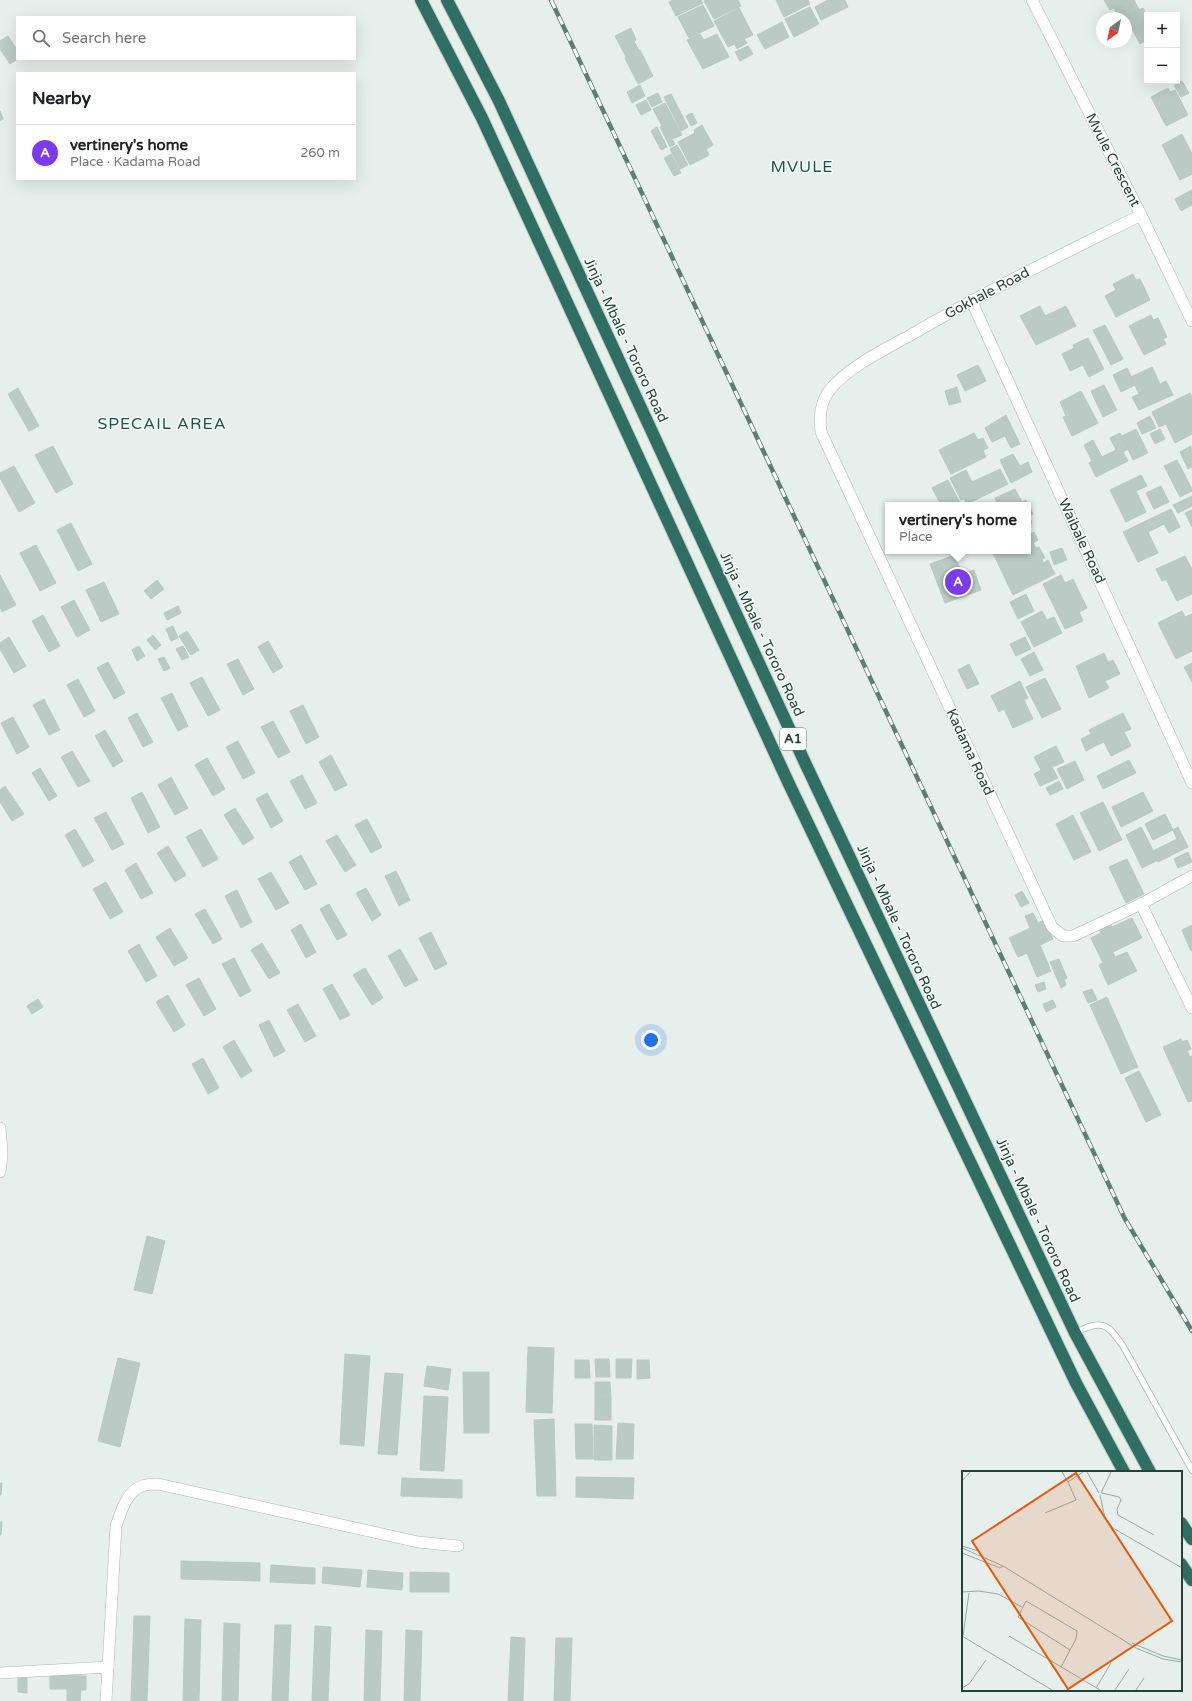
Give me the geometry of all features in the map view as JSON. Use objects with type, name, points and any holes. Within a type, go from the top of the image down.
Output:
[{"type":"highway","name":"A1","points":[[421,0],[482,118],[799,805],[1076,1384],[1123,1471]]},
{"type":"highway","name":"Jinja - Mbale - Tororo Road","points":[[447,0],[499,101],[806,767],[1075,1333],[1149,1471]]},
{"type":"highway","points":[[1182,1524],[1192,1539]]},
{"type":"highway","points":[[1182,1565],[1192,1580]]},
{"type":"street","name":"Mvule Crescent","points":[[1032,0],[1141,215],[1192,321]]},
{"type":"street","name":"Gokhale Road","points":[[838,382],[865,361],[971,300],[1141,215]]},
{"type":"street","name":"Waibale Road","points":[[971,300],[1192,782]]},
{"type":"street","name":"Kadama Road","points":[[838,382],[829,391],[822,405],[820,420],[821,432],[1052,927],[1063,936],[1073,936],[1141,904]]},
{"type":"street","points":[[1192,876],[1141,904],[1192,1008]]},
{"type":"street","points":[[0,1128],[2,1153],[0,1172]]},
{"type":"street","points":[[106,1701],[116,1526],[123,1506],[134,1491],[143,1485],[158,1484],[418,1542],[458,1546]]},
{"type":"street","points":[[0,1673],[108,1667]]},
{"type":"lane","points":[[1075,1333],[1090,1325],[1103,1325],[1113,1332],[1123,1346],[1192,1470]]},
{"type":"building","points":[[673,0],[701,0],[703,3],[676,16],[669,2]]},
{"type":"building","points":[[738,0],[741,6],[714,19],[704,1]]},
{"type":"building","points":[[776,0],[808,0],[810,4],[784,17]]},
{"type":"building","points":[[828,0],[845,0],[848,7],[821,20],[815,7]]},
{"type":"building","points":[[1104,0],[1129,0],[1110,10]]},
{"type":"building","points":[[1129,0],[1134,0],[1139,10],[1132,14],[1132,12],[1116,12],[1114,8]]},
{"type":"building","points":[[703,5],[714,26],[689,38],[678,17]]},
{"type":"building","points":[[810,7],[819,24],[794,37],[785,19]]},
{"type":"building","points":[[739,8],[753,35],[744,39],[747,43],[737,49],[735,44],[728,47],[714,21]]},
{"type":"building","points":[[1143,8],[1145,12],[1144,23],[1132,29],[1132,14]]},
{"type":"building","points":[[782,22],[789,37],[765,49],[757,35]]},
{"type":"building","points":[[1144,23],[1144,42],[1140,44],[1132,29]]},
{"type":"building","points":[[631,28],[636,40],[634,41],[639,51],[626,57],[615,36]]},
{"type":"building","points":[[700,34],[704,40],[717,34],[729,57],[703,69],[687,40]]},
{"type":"building","points":[[8,36],[16,48],[16,60],[10,64],[0,49],[0,41]]},
{"type":"building","points":[[748,46],[753,54],[740,61],[735,52]]},
{"type":"building","points":[[640,50],[653,76],[638,84],[625,58]]},
{"type":"building","points":[[1182,81],[1189,93],[1181,97],[1174,85],[1180,84]]},
{"type":"building","points":[[640,85],[645,96],[632,103],[627,92]]},
{"type":"building","points":[[1168,88],[1170,92],[1175,90],[1188,115],[1166,126],[1151,97]]},
{"type":"building","points":[[658,93],[662,102],[652,107],[647,98]]},
{"type":"building","points":[[671,94],[688,127],[681,131],[664,97]]},
{"type":"building","points":[[646,100],[651,110],[641,115],[636,105]]},
{"type":"building","points":[[665,103],[682,135],[672,139],[675,144],[670,147],[660,127],[662,126],[653,109]]},
{"type":"building","points":[[0,111],[3,119],[0,121]]},
{"type":"building","points":[[692,113],[697,123],[691,126],[686,116]]},
{"type":"building","points":[[702,125],[713,145],[706,149],[709,155],[690,165],[678,142],[695,133],[694,130]]},
{"type":"building","points":[[657,127],[667,147],[661,150],[651,131]]},
{"type":"building","points":[[1182,134],[1192,154],[1192,174],[1180,180],[1162,145]]},
{"type":"building","points":[[677,145],[688,165],[680,169],[670,149]]},
{"type":"building","points":[[671,154],[681,173],[674,176],[664,158]]},
{"type":"building","points":[[1192,190],[1192,205],[1181,211],[1175,199]]},
{"type":"building","points":[[1133,274],[1136,280],[1140,279],[1150,300],[1116,317],[1105,296],[1116,290],[1113,284]]},
{"type":"building","points":[[1040,306],[1045,316],[1066,306],[1076,326],[1036,345],[1020,316]]},
{"type":"building","points":[[1151,315],[1153,320],[1158,318],[1167,337],[1163,339],[1166,344],[1144,355],[1129,326]]},
{"type":"building","points":[[1105,325],[1123,359],[1111,365],[1093,330]]},
{"type":"building","points":[[1088,338],[1104,369],[1089,377],[1083,365],[1070,371],[1062,354],[1074,348],[1073,345]]},
{"type":"building","points":[[978,365],[986,381],[965,391],[957,375]]},
{"type":"building","points":[[1152,367],[1160,384],[1166,381],[1173,395],[1139,410],[1132,397],[1139,394],[1131,377]]},
{"type":"building","points":[[1127,368],[1135,385],[1121,392],[1113,375]]},
{"type":"building","points":[[1104,385],[1117,410],[1103,417],[1091,391]]},
{"type":"building","points":[[957,387],[961,402],[949,405],[945,391]]},
{"type":"building","points":[[18,388],[39,426],[29,431],[8,394]]},
{"type":"building","points":[[1081,391],[1098,423],[1072,436],[1063,417],[1066,416],[1060,402]]},
{"type":"building","points":[[1190,393],[1192,397],[1192,434],[1175,443],[1166,424],[1159,427],[1152,412]]},
{"type":"building","points":[[1006,415],[1020,444],[1011,448],[1005,436],[992,442],[985,428]]},
{"type":"building","points":[[1150,416],[1156,428],[1142,434],[1137,423]]},
{"type":"building","points":[[1136,429],[1148,453],[1133,460],[1122,436]]},
{"type":"building","points":[[1160,429],[1165,439],[1155,444],[1150,434]]},
{"type":"building","points":[[974,433],[978,440],[983,438],[988,448],[983,450],[986,457],[951,474],[939,450]]},
{"type":"building","points":[[1120,433],[1128,449],[1123,452],[1128,461],[1096,477],[1089,463],[1092,461],[1084,445],[1093,440],[1102,457],[1116,450],[1110,438]]},
{"type":"building","points":[[53,446],[73,484],[56,493],[35,455]]},
{"type":"building","points":[[1191,446],[1192,467],[1188,469],[1180,452]]},
{"type":"building","points":[[1013,454],[1020,466],[1028,462],[1032,472],[1011,483],[1000,460]]},
{"type":"building","points":[[1177,460],[1192,489],[1192,491],[1180,497],[1164,466]]},
{"type":"building","points":[[14,466],[35,503],[19,512],[0,478],[0,473]]},
{"type":"building","points":[[1000,469],[1008,484],[971,502],[966,502],[964,499],[961,500],[950,478],[966,470],[972,482]]},
{"type":"building","points":[[1141,475],[1147,486],[1136,491],[1146,512],[1126,522],[1110,490]]},
{"type":"building","points":[[948,480],[959,502],[939,502],[932,488]]},
{"type":"building","points":[[1161,486],[1169,502],[1154,509],[1146,493]]},
{"type":"building","points":[[1015,489],[1022,502],[997,502],[995,498]]},
{"type":"building","points":[[1192,496],[1192,506],[1178,513],[1173,505]]},
{"type":"building","points":[[1171,509],[1180,527],[1169,533],[1164,524],[1148,532],[1158,553],[1138,562],[1123,532]]},
{"type":"building","points":[[1192,510],[1192,527],[1185,513]]},
{"type":"building","points":[[71,523],[92,564],[78,571],[57,530]]},
{"type":"building","points":[[1034,532],[1038,540],[1033,543],[1036,548],[1039,547],[1045,558],[1042,559],[1043,563],[1048,560],[1055,574],[1013,595],[993,554],[1031,554],[1031,534]]},
{"type":"building","points":[[36,545],[56,583],[40,591],[20,553]]},
{"type":"building","points":[[1062,548],[1067,560],[1054,565],[1050,552]]},
{"type":"building","points":[[955,555],[962,574],[974,570],[981,590],[945,603],[930,564]]},
{"type":"building","points":[[1185,556],[1192,569],[1192,594],[1177,601],[1166,579],[1162,581],[1156,569]]},
{"type":"building","points":[[0,575],[16,605],[2,612],[0,607]]},
{"type":"building","points":[[1061,575],[1065,583],[1073,579],[1087,608],[1079,612],[1083,621],[1065,629],[1043,584]]},
{"type":"building","points":[[157,580],[164,589],[151,599],[144,591]]},
{"type":"building","points":[[104,582],[119,614],[101,622],[86,590]]},
{"type":"building","points":[[1026,594],[1034,611],[1018,619],[1010,602]]},
{"type":"building","points":[[74,600],[90,630],[77,637],[61,607]]},
{"type":"building","points":[[178,606],[181,613],[167,620],[164,613]]},
{"type":"building","points":[[1042,611],[1047,620],[1054,617],[1062,633],[1034,647],[1021,622]]},
{"type":"building","points":[[1182,611],[1185,617],[1192,614],[1192,651],[1176,659],[1158,623]]},
{"type":"building","points":[[43,615],[60,646],[49,652],[32,621]]},
{"type":"building","points":[[173,626],[178,638],[171,641],[166,629]]},
{"type":"building","points":[[187,631],[199,650],[191,655],[179,636]]},
{"type":"building","points":[[153,635],[161,645],[155,650],[147,640]]},
{"type":"building","points":[[9,637],[26,666],[14,673],[0,649],[0,643]]},
{"type":"building","points":[[1025,637],[1031,649],[1016,656],[1010,644]]},
{"type":"building","points":[[268,641],[283,667],[273,673],[258,647]]},
{"type":"building","points":[[139,646],[145,656],[137,661],[132,650]]},
{"type":"building","points":[[183,646],[189,657],[182,660],[176,649]]},
{"type":"building","points":[[1034,652],[1043,670],[1030,676],[1021,659]]},
{"type":"building","points":[[1104,653],[1108,662],[1113,660],[1120,674],[1105,681],[1109,688],[1089,698],[1076,666]]},
{"type":"building","points":[[164,657],[170,668],[164,671],[158,659]]},
{"type":"building","points":[[238,659],[254,689],[243,695],[227,664]]},
{"type":"building","points":[[108,662],[125,693],[114,699],[97,668]]},
{"type":"building","points":[[1192,663],[1192,682],[1184,667]]},
{"type":"building","points":[[969,664],[979,684],[967,689],[958,670]]},
{"type":"building","points":[[202,677],[220,710],[208,716],[190,683]]},
{"type":"building","points":[[1045,678],[1061,709],[1042,718],[1026,687]]},
{"type":"building","points":[[78,679],[95,711],[84,717],[67,685]]},
{"type":"building","points":[[1020,681],[1028,698],[1024,700],[1033,719],[1013,728],[1004,709],[999,712],[991,696]]},
{"type":"building","points":[[172,693],[188,726],[178,731],[161,698]]},
{"type":"building","points":[[44,699],[60,730],[49,735],[33,705]]},
{"type":"building","points":[[303,705],[319,737],[306,744],[290,711]]},
{"type":"building","points":[[137,713],[153,742],[143,747],[128,718]]},
{"type":"building","points":[[1123,713],[1131,729],[1124,732],[1131,746],[1111,756],[1104,742],[1097,745],[1089,730]]},
{"type":"building","points":[[13,717],[29,747],[17,754],[1,723]]},
{"type":"building","points":[[273,721],[290,752],[278,758],[261,727]]},
{"type":"building","points":[[105,730],[123,761],[113,767],[95,736]]},
{"type":"building","points":[[1091,734],[1097,745],[1086,751],[1081,739]]},
{"type":"building","points":[[238,741],[255,773],[243,779],[226,747]]},
{"type":"building","points":[[1056,746],[1064,762],[1052,767],[1058,778],[1040,786],[1034,774],[1041,770],[1034,757]]},
{"type":"building","points":[[72,751],[90,781],[78,787],[61,757]]},
{"type":"building","points":[[331,755],[347,785],[335,791],[319,762]]},
{"type":"building","points":[[207,758],[225,789],[213,796],[195,765]]},
{"type":"building","points":[[1129,760],[1136,773],[1103,789],[1097,776]]},
{"type":"building","points":[[1075,761],[1084,780],[1067,789],[1057,769]]},
{"type":"building","points":[[40,768],[57,796],[49,801],[32,773]]},
{"type":"building","points":[[302,775],[317,803],[305,809],[290,781]]},
{"type":"building","points":[[171,777],[188,808],[175,815],[158,785]]},
{"type":"building","points":[[1059,781],[1063,789],[1050,795],[1046,788]]},
{"type":"building","points":[[5,786],[24,814],[12,821],[0,802],[0,790]]},
{"type":"building","points":[[142,792],[160,827],[148,833],[131,798]]},
{"type":"building","points":[[1143,792],[1153,811],[1121,827],[1112,807]]},
{"type":"building","points":[[267,793],[283,821],[271,828],[256,799]]},
{"type":"building","points":[[1103,802],[1122,840],[1099,851],[1080,813]]},
{"type":"building","points":[[235,808],[254,838],[243,845],[224,815]]},
{"type":"building","points":[[106,812],[124,844],[112,850],[94,818]]},
{"type":"building","points":[[1165,814],[1173,830],[1153,840],[1145,824]]},
{"type":"building","points":[[1073,815],[1091,852],[1074,860],[1056,824]]},
{"type":"building","points":[[367,819],[382,847],[371,853],[355,825]]},
{"type":"building","points":[[1141,827],[1158,860],[1142,868],[1126,835]]},
{"type":"building","points":[[1178,827],[1188,847],[1158,862],[1153,851],[1177,839],[1173,830]]},
{"type":"building","points":[[75,829],[94,861],[83,867],[65,835]]},
{"type":"building","points":[[201,829],[218,859],[203,867],[186,837]]},
{"type":"building","points":[[337,835],[356,865],[345,872],[326,841]]},
{"type":"building","points":[[168,846],[186,875],[175,882],[157,853]]},
{"type":"building","points":[[1188,852],[1192,862],[1178,868],[1174,859]]},
{"type":"building","points":[[301,855],[317,884],[305,890],[289,862]]},
{"type":"building","points":[[1127,859],[1144,894],[1126,903],[1109,867]]},
{"type":"building","points":[[136,863],[153,893],[141,899],[125,870]]},
{"type":"building","points":[[396,871],[410,900],[399,906],[385,876]]},
{"type":"building","points":[[271,872],[289,903],[276,910],[258,879]]},
{"type":"building","points":[[106,882],[123,912],[110,919],[93,889]]},
{"type":"building","points":[[366,888],[381,915],[372,921],[356,893]]},
{"type":"building","points":[[237,890],[252,922],[241,928],[225,896]]},
{"type":"building","points":[[1022,891],[1029,903],[1021,907],[1015,895]]},
{"type":"building","points":[[329,904],[347,935],[337,940],[320,909]]},
{"type":"building","points":[[205,909],[222,939],[213,944],[195,914]]},
{"type":"building","points":[[1033,913],[1038,923],[1044,920],[1053,939],[1040,945],[1051,971],[1037,977],[1027,953],[1018,957],[1009,938],[1030,928],[1025,916]]},
{"type":"building","points":[[1132,918],[1142,938],[1113,952],[1115,957],[1127,952],[1137,971],[1108,985],[1099,965],[1103,963],[1091,938],[1101,933],[1099,929],[1110,923],[1112,927]]},
{"type":"building","points":[[301,924],[316,952],[306,958],[291,930]]},
{"type":"building","points":[[1192,925],[1192,951],[1191,951],[1182,930]]},
{"type":"building","points":[[170,928],[188,958],[174,966],[156,937]]},
{"type":"building","points":[[431,932],[447,964],[435,970],[419,938]]},
{"type":"building","points":[[262,943],[280,973],[269,979],[251,950]]},
{"type":"building","points":[[139,944],[157,976],[146,982],[128,951]]},
{"type":"building","points":[[400,949],[418,980],[405,987],[388,956]]},
{"type":"building","points":[[234,958],[251,991],[240,997],[222,964]]},
{"type":"building","points":[[1059,959],[1067,978],[1064,980],[1066,985],[1061,988],[1050,962]]},
{"type":"building","points":[[365,968],[383,998],[372,1005],[353,975]]},
{"type":"building","points":[[199,978],[216,1009],[204,1016],[186,985]]},
{"type":"building","points":[[1044,982],[1046,989],[1038,992],[1035,985]]},
{"type":"building","points":[[332,984],[350,1015],[340,1020],[323,989]]},
{"type":"building","points":[[1092,989],[1097,1000],[1088,1003],[1083,992]]},
{"type":"building","points":[[168,995],[185,1025],[174,1032],[156,1002]]},
{"type":"building","points":[[1107,997],[1138,1067],[1121,1074],[1090,1005]]},
{"type":"building","points":[[38,999],[43,1007],[32,1014],[27,1006]]},
{"type":"building","points":[[1053,1000],[1056,1007],[1046,1012],[1043,1004]]},
{"type":"building","points":[[298,1004],[316,1036],[305,1042],[287,1010]]},
{"type":"building","points":[[269,1020],[285,1051],[274,1057],[259,1025]]},
{"type":"building","points":[[1181,1039],[1182,1042],[1187,1040],[1191,1049],[1187,1051],[1190,1057],[1192,1056],[1192,1101],[1188,1102],[1163,1047]]},
{"type":"building","points":[[234,1040],[252,1071],[241,1078],[223,1047]]},
{"type":"building","points":[[203,1058],[219,1088],[208,1094],[192,1064]]},
{"type":"building","points":[[1139,1071],[1161,1115],[1146,1122],[1125,1078]]},
{"type":"building","points":[[147,1236],[165,1241],[152,1294],[134,1290]]},
{"type":"building","points":[[528,1347],[554,1348],[552,1413],[526,1412]]},
{"type":"building","points":[[345,1354],[370,1356],[364,1446],[340,1444]]},
{"type":"building","points":[[118,1358],[140,1363],[120,1447],[98,1441]]},
{"type":"building","points":[[595,1359],[609,1359],[610,1377],[596,1377]]},
{"type":"building","points":[[616,1359],[632,1359],[631,1378],[616,1378]]},
{"type":"building","points":[[575,1360],[589,1360],[590,1378],[575,1378]]},
{"type":"building","points":[[637,1360],[649,1360],[650,1378],[637,1379]]},
{"type":"building","points":[[427,1366],[451,1369],[448,1390],[424,1386]]},
{"type":"building","points":[[463,1372],[489,1372],[489,1433],[464,1433]]},
{"type":"building","points":[[385,1373],[403,1374],[397,1455],[378,1454]]},
{"type":"building","points":[[595,1382],[610,1382],[611,1400],[595,1400]]},
{"type":"building","points":[[424,1396],[448,1397],[444,1471],[420,1470]]},
{"type":"building","points":[[595,1400],[611,1400],[611,1420],[595,1420]]},
{"type":"building","points":[[554,1419],[556,1496],[537,1496],[534,1420]]},
{"type":"building","points":[[618,1423],[634,1424],[633,1459],[616,1459]]},
{"type":"building","points":[[575,1424],[592,1424],[593,1459],[576,1459]]},
{"type":"building","points":[[594,1425],[612,1426],[612,1460],[594,1460]]},
{"type":"building","points":[[576,1477],[634,1478],[633,1499],[576,1497]]},
{"type":"building","points":[[402,1478],[462,1480],[462,1498],[401,1496]]},
{"type":"building","points":[[0,1483],[2,1483],[1,1495],[0,1495]]},
{"type":"building","points":[[0,1522],[2,1522],[1,1535],[0,1535]]},
{"type":"building","points":[[181,1561],[260,1563],[260,1581],[181,1579]]},
{"type":"building","points":[[271,1565],[315,1568],[315,1584],[270,1582]]},
{"type":"building","points":[[323,1567],[362,1570],[360,1587],[322,1583]]},
{"type":"building","points":[[368,1570],[403,1573],[402,1590],[367,1587]]},
{"type":"building","points":[[410,1572],[449,1573],[449,1592],[410,1592]]},
{"type":"building","points":[[134,1616],[150,1616],[147,1701],[131,1701]]},
{"type":"building","points":[[185,1619],[201,1620],[199,1701],[183,1701]]},
{"type":"building","points":[[224,1623],[240,1624],[238,1701],[222,1701]]},
{"type":"building","points":[[275,1625],[291,1625],[288,1701],[272,1701]]},
{"type":"building","points":[[315,1626],[331,1627],[328,1701],[312,1701]]},
{"type":"building","points":[[366,1630],[382,1631],[380,1701],[364,1701]]},
{"type":"building","points":[[406,1630],[422,1631],[420,1701],[404,1701]]},
{"type":"building","points":[[511,1637],[525,1638],[523,1701],[508,1701]]},
{"type":"building","points":[[556,1638],[572,1638],[570,1701],[554,1701]]},
{"type":"building","points":[[18,1675],[27,1675],[27,1693],[18,1692]]},
{"type":"building","points":[[50,1675],[86,1676],[86,1690],[81,1690],[80,1701],[67,1701],[67,1689],[50,1689]]},
{"type":"railway","points":[[551,0],[1125,1219],[1192,1331]]},
{"type":"place","name":"vertinery's home","points":[[958,582]]},
{"type":"district","name":"MVULE","points":[[802,167]]},
{"type":"district","name":"SPECAIL AREA","points":[[162,424]]}]
